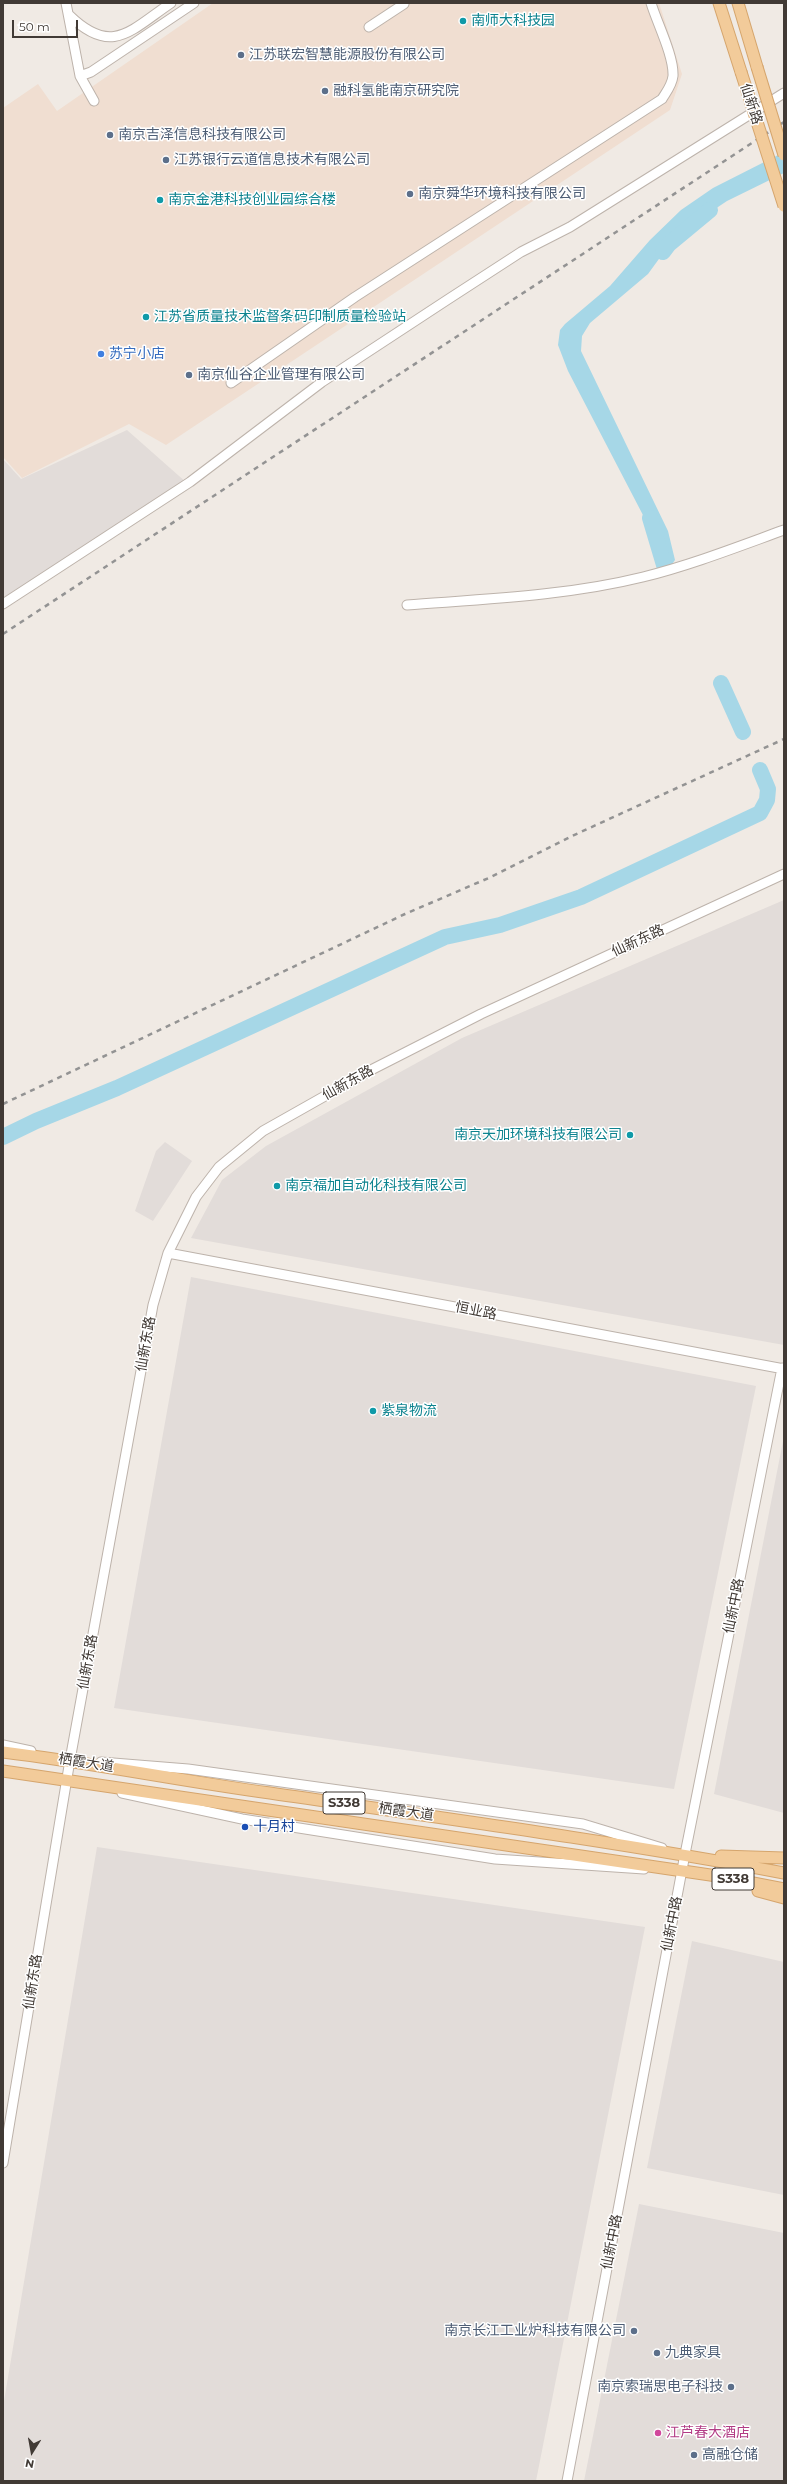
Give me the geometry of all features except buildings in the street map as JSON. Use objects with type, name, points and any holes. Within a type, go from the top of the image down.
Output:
[{"type":"main road","name":"仙新路","points":[[719,3],[784,206]]},
{"type":"main road","name":"仙新路","points":[[738,3],[784,155]]},
{"type":"main road","name":"栖霞大道","points":[[3,1752],[70,1760],[269,1793],[448,1817],[685,1854],[784,1873]]},
{"type":"main road","name":"栖霞大道","points":[[3,1770],[682,1871],[784,1889]]},
{"type":"main road","points":[[685,1854],[784,1858]]},
{"type":"main road","points":[[682,1871],[784,1898]]},
{"type":"street","points":[[66,3],[80,76],[94,101]]},
{"type":"street","points":[[69,15],[82,28],[111,38],[122,36],[171,3]]},
{"type":"street","points":[[80,76],[91,72],[194,3]]},
{"type":"street","points":[[231,383],[355,298],[662,99],[670,87],[673,76],[671,63],[651,3]]},
{"type":"street","points":[[369,27],[404,4]]},
{"type":"street","points":[[3,604],[190,482],[322,382],[447,300],[521,252],[570,227],[784,93]]},
{"type":"street","points":[[407,605],[511,597],[642,577],[698,560],[784,530]]},
{"type":"street","name":"仙新东路","points":[[3,2163],[66,1779],[153,1305],[168,1253],[196,1197],[219,1167],[263,1131],[371,1070],[481,1014],[784,874]]},
{"type":"street","name":"恒业路","points":[[168,1253],[783,1368]]},
{"type":"street","name":"仙新中路","points":[[567,2481],[685,1854],[783,1368]]},
{"type":"street","points":[[3,1745],[70,1760]]},
{"type":"street","points":[[3,1776],[66,1779],[168,1804],[242,1819],[495,1859],[556,1865],[682,1871]]},
{"type":"shaded area","points":[[213,3],[659,3],[682,74],[670,110],[166,445],[129,424],[22,478],[3,457],[3,108],[38,84],[57,111]]},
{"type":"shaded area","points":[[127,430],[187,483],[3,602],[3,459],[21,479]]},
{"type":"shaded area","points":[[784,900],[784,1345],[191,1238],[222,1180],[266,1146],[462,1038]]},
{"type":"shaded area","points":[[165,1142],[192,1161],[153,1221],[135,1211],[156,1151]]},
{"type":"shaded area","name":"紫泉物流","points":[[191,1277],[756,1386],[674,1789],[114,1708]]},
{"type":"shaded area","points":[[784,1436],[784,1813],[714,1794]]},
{"type":"shaded area","points":[[97,1847],[645,1927],[536,2481],[3,2481],[3,2407]]},
{"type":"shaded area","points":[[692,1941],[784,1962],[784,2195],[647,2168]]},
{"type":"shaded area","points":[[639,2204],[784,2233],[784,2481],[584,2481]]},
{"type":"water","points":[[784,152],[784,173],[727,201],[688,227],[664,252],[648,274],[590,323],[582,336],[581,351],[668,531],[675,560],[670,567],[568,371],[558,345],[560,330],[565,324],[610,286],[650,240],[681,210],[713,188]]},
{"type":"waterway","points":[[663,252],[669,244],[710,210]]},
{"type":"waterway","points":[[650,518],[664,565]]},
{"type":"waterway","points":[[721,683],[743,732]]},
{"type":"waterway","points":[[3,1137],[36,1121],[117,1088],[445,937],[500,925],[581,897],[760,813],[767,800],[768,789],[760,770]]},
{"type":"railway","points":[[3,634],[784,122]]},
{"type":"railway","points":[[3,1104],[405,914],[491,877],[572,836],[784,739]]},
{"type":"place","name":"南师大科技园","points":[[463,21]]},
{"type":"place","name":"江苏联宏智慧能源股份有限公司","points":[[241,55]]},
{"type":"place","name":"融科氢能南京研究院","points":[[325,91]]},
{"type":"place","name":"南京吉泽信息科技有限公司","points":[[110,135]]},
{"type":"place","name":"江苏银行云道信息技术有限公司","points":[[166,160]]},
{"type":"place","name":"南京舜华环境科技有限公司","points":[[410,194]]},
{"type":"place","name":"南京金港科技创业园综合楼","points":[[160,200]]},
{"type":"place","name":"江苏省质量技术监督条码印制质量检验站","points":[[146,317]]},
{"type":"place","name":"苏宁小店","points":[[101,354]]},
{"type":"place","name":"南京仙谷企业管理有限公司","points":[[189,375]]},
{"type":"place","name":"南京天加环境科技有限公司","points":[[630,1135]]},
{"type":"place","name":"南京福加自动化科技有限公司","points":[[277,1186]]},
{"type":"place","name":"紫泉物流","points":[[373,1411]]},
{"type":"place","name":"十月村","points":[[245,1827]]},
{"type":"place","name":"南京长江工业炉科技有限公司","points":[[634,2331]]},
{"type":"place","name":"九典家具","points":[[657,2353]]},
{"type":"place","name":"南京索瑞思电子科技","points":[[731,2387]]},
{"type":"place","name":"江芦春大酒店","points":[[658,2433]]},
{"type":"place","name":"高融仓储","points":[[694,2455]]}]
